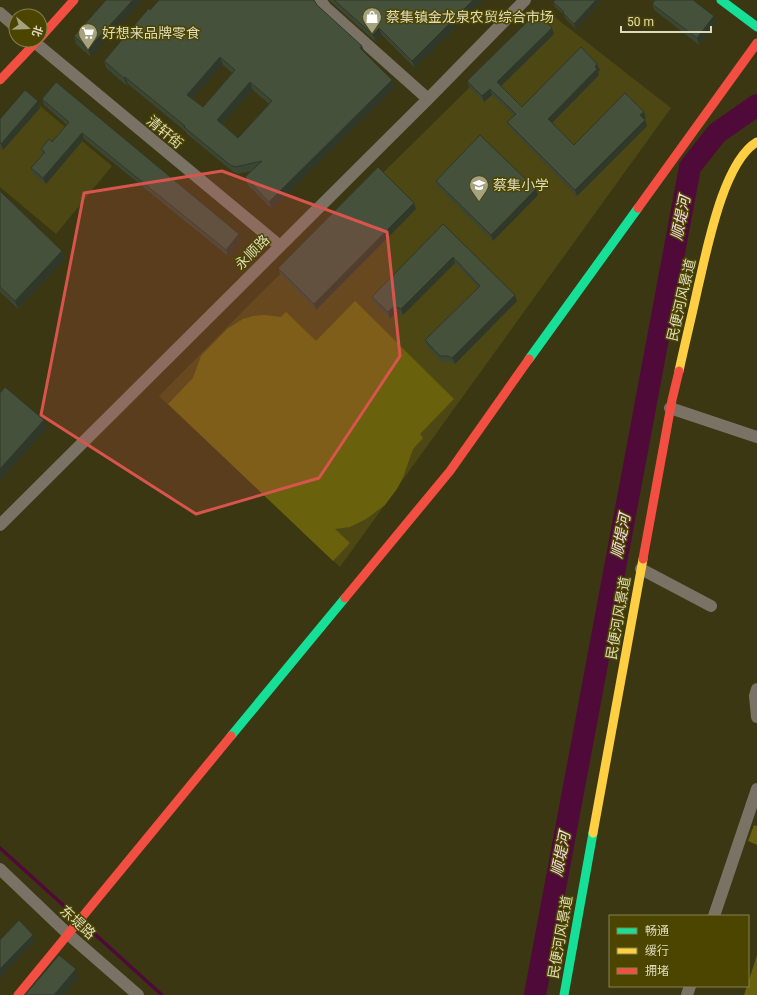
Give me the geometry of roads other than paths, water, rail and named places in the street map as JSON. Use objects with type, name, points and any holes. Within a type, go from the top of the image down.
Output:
[{"type":"street","points":[[48,27],[74,0]]},
{"type":"street","points":[[320,0],[326,8],[428,99]]},
{"type":"street","name":"永顺路","points":[[0,525],[428,99],[525,0]]},
{"type":"street","points":[[721,0],[757,27]]},
{"type":"street","points":[[0,13],[8,20]]},
{"type":"street","points":[[18,995],[450,471],[757,43]]},
{"type":"street","points":[[0,80],[29,48]]},
{"type":"street","name":"清轩街","points":[[45,48],[280,246]]},
{"type":"street","name":"民便河风景道","points":[[564,995],[670,408],[706,253],[720,201],[732,172],[741,157],[750,146],[757,142]]},
{"type":"street","points":[[670,408],[757,437]]},
{"type":"street","points":[[641,569],[711,606]]},
{"type":"street","points":[[757,689],[755,696],[757,717]]},
{"type":"street","points":[[714,915],[757,788]]},
{"type":"street","name":"东堤路","points":[[0,869],[68,934],[138,995]]},
{"type":"waterway","name":"顺堤河","points":[[535,995],[690,167],[717,133],[757,105]]},
{"type":"waterway","points":[[0,848],[72,913]]},
{"type":"waterway","points":[[88,928],[162,995]]},
{"type":"place","name":"蔡集镇金龙泉农贸综合市场","points":[[372,34]]},
{"type":"place","name":"好想来品牌零食","points":[[88,50]]},
{"type":"place","name":"蔡集小学","points":[[479,202]]}]
